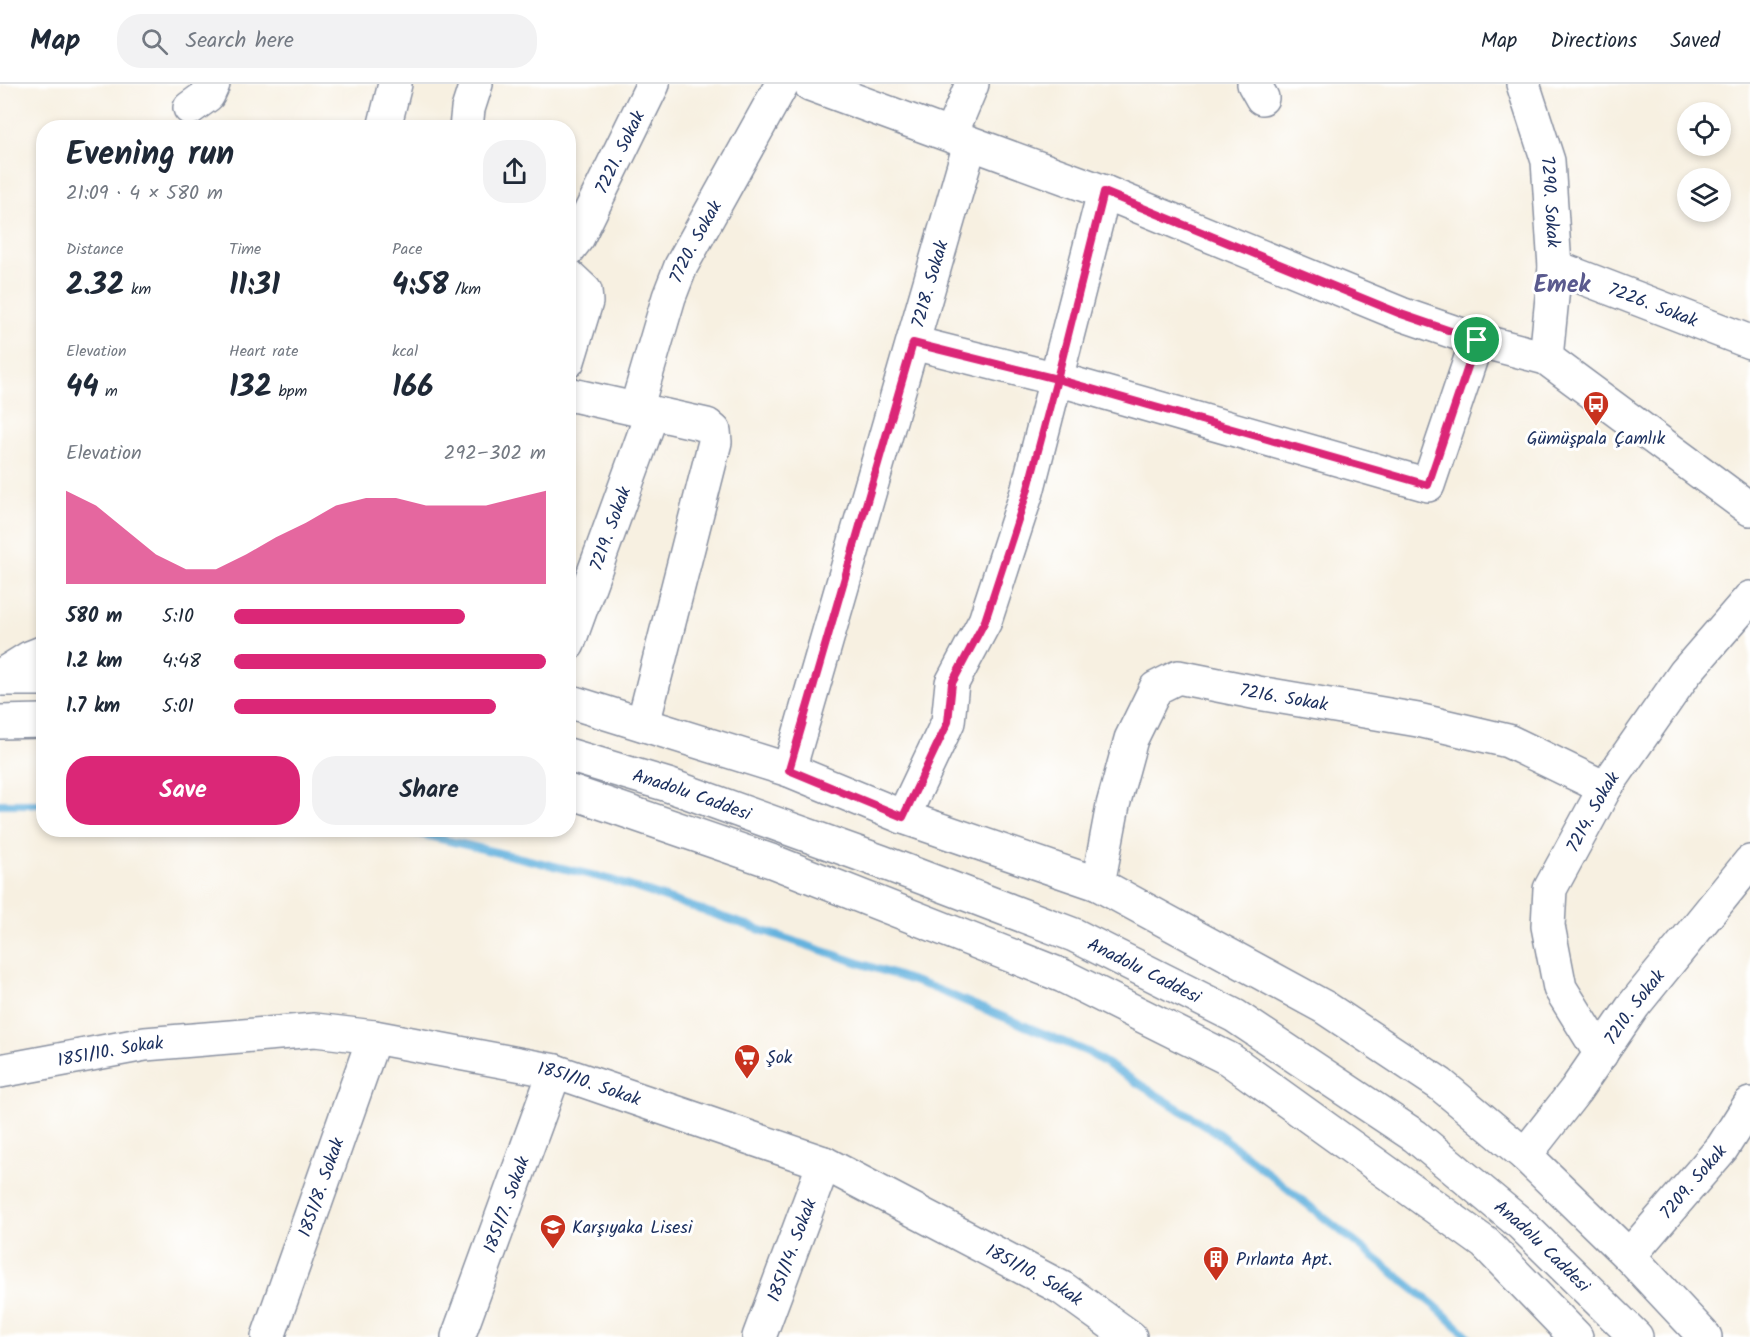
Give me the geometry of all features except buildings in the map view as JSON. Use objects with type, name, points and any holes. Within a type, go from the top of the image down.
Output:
[{"type":"main road","points":[[190,108],[208,95],[213,84]]},
{"type":"main road","points":[[386,120],[395,84]]},
{"type":"main road","points":[[467,120],[476,84]]},
{"type":"main road","name":"7221. Sokak","points":[[576,240],[652,84]]},
{"type":"main road","name":"7720. Sokak","points":[[644,411],[669,297],[681,266],[782,84]]},
{"type":"main road","points":[[810,84],[1104,192],[1401,314],[1477,340],[1546,358],[1750,509]]},
{"type":"main road","name":"7218. Sokak","points":[[789,770],[913,343],[972,84]]},
{"type":"main road","name":"7290. Sokak","points":[[1523,84],[1548,161],[1556,267],[1546,358]]},
{"type":"main road","points":[[903,817],[948,722],[952,683],[985,621],[1027,492],[1104,192]]},
{"type":"main road","name":"7226. Sokak","points":[[1556,267],[1748,333]]},
{"type":"main road","points":[[576,283],[585,291],[586,302],[576,335]]},
{"type":"main road","points":[[913,343],[1057,379],[1428,485],[1477,340]]},
{"type":"main road","points":[[576,396],[707,425],[714,431],[715,442],[643,724]]},
{"type":"main road","name":"7219. Sokak","points":[[576,619],[644,411]]},
{"type":"main road","name":"7214. Sokak","points":[[1601,1054],[1560,988],[1548,926],[1550,889],[1605,788],[1685,673],[1750,598]]},
{"type":"main road","points":[[0,677],[36,655]]},
{"type":"main road","points":[[0,677],[36,679]]},
{"type":"main road","name":"7216. Sokak","points":[[1098,884],[1113,805],[1131,739],[1156,688],[1178,677],[1418,720],[1508,741],[1605,788]]},
{"type":"main road","points":[[576,703],[789,770],[903,817],[1098,884],[1324,1006],[1440,1084],[1525,1155],[1629,1256],[1705,1337]]},
{"type":"main road","points":[[0,722],[36,721]]},
{"type":"main road","name":"Anadolu Caddesi","points":[[576,757],[668,785],[882,862],[1074,935],[1235,1016],[1415,1136],[1521,1224],[1636,1337]]},
{"type":"main road","name":"Anadolu Caddesi","points":[[576,794],[774,862],[1063,976],[1229,1059],[1485,1243],[1576,1337]]},
{"type":"main road","name":"7210. Sokak","points":[[1525,1155],[1575,1091],[1634,1005],[1750,862]]},
{"type":"main road","name":"1851/10. Sokak","points":[[0,1071],[156,1043],[315,1030],[374,1037],[555,1071],[824,1163],[1062,1288],[1130,1337]]},
{"type":"main road","name":"1851/8. Sokak","points":[[268,1337],[374,1037]]},
{"type":"main road","name":"1851/7. Sokak","points":[[458,1337],[555,1071]]},
{"type":"main road","name":"7209. Sokak","points":[[1629,1256],[1722,1148],[1750,1104]]},
{"type":"main road","name":"1851/14. Sokak","points":[[759,1337],[824,1163]]},
{"type":"waterway","points":[[0,804],[36,804]]},
{"type":"waterway","points":[[433,837],[612,880],[931,987],[1088,1052],[1219,1134],[1435,1306],[1469,1337]]},
{"type":"place","name":"Gümüşpala Çamlık","points":[[1596,427]]},
{"type":"place","name":"Şok","points":[[747,1080]]},
{"type":"place","name":"Karşıyaka Lisesi","points":[[553,1250]]},
{"type":"place","name":"Pırlanta Apt.","points":[[1216,1282]]},
{"type":"district","name":"Emek","points":[[1562,284]]},
{"type":"route","points":[[1477,340],[1401,314],[1104,192],[1057,379],[913,343],[789,770],[903,817],[948,722],[952,683],[985,621],[1027,492],[1057,379],[1428,485],[1477,340]]}]
